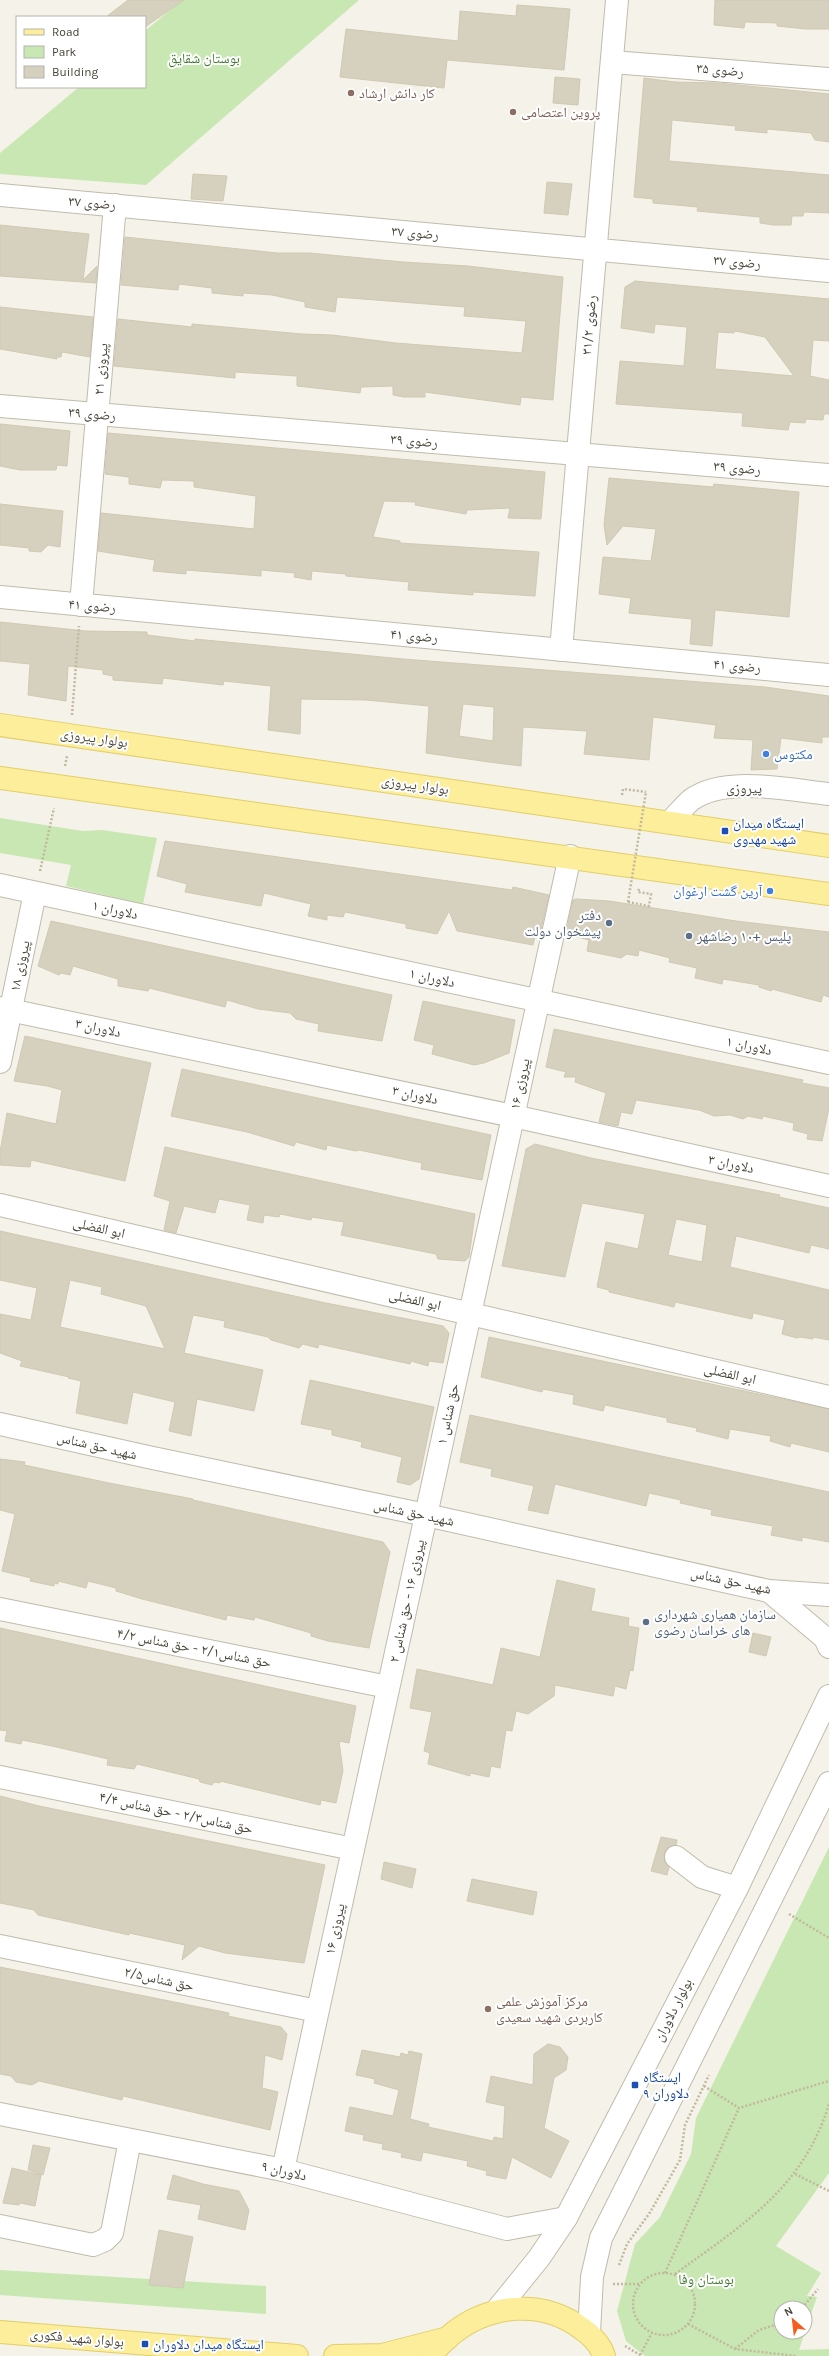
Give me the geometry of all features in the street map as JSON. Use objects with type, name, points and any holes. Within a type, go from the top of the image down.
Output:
[{"type":"main road","name":"بولوار پیروزی","points":[[0,725],[829,846]]},
{"type":"main road","points":[[0,778],[570,856],[829,894]]},
{"type":"main road","points":[[431,2356],[448,2338],[479,2316],[514,2308],[532,2309],[571,2320],[611,2351]]},
{"type":"main road","name":"بولوار شهید فکوری","points":[[0,2332],[297,2356]]},
{"type":"main road","points":[[335,2356],[382,2355],[448,2338]]},
{"type":"street","name":"رضوی ۳۱/۲","points":[[561,650],[617,0]]},
{"type":"street","name":"رضوی ۳۵","points":[[612,62],[829,79]]},
{"type":"street","name":"رضوی ۳۷","points":[[0,195],[829,271]]},
{"type":"street","name":"پیروزی ۲۱","points":[[81,605],[114,205]]},
{"type":"street","name":"رضوی ۳۹","points":[[0,406],[829,475]]},
{"type":"street","name":"رضوی ۴۱","points":[[0,597],[829,675]]},
{"type":"street","name":"پیروزی","points":[[670,822],[692,800],[720,787],[751,786],[829,794]]},
{"type":"street","name":"پیروزی ۱۶","points":[[470,1312],[570,856]]},
{"type":"street","name":"دلاوران ۱","points":[[0,885],[829,1063]]},
{"type":"street","name":"پیروزی ۱۸","points":[[0,1062],[6,1009],[35,893]]},
{"type":"street","name":"دلاوران ۳","points":[[6,1009],[513,1116],[829,1186]]},
{"type":"street","name":"ابو الفضلی","points":[[0,1205],[470,1312],[829,1397]]},
{"type":"street","name":"حق شناس ۱","points":[[426,1515],[470,1312]]},
{"type":"street","name":"شهید حق شناس","points":[[0,1424],[148,1458],[426,1515],[769,1591],[829,1595]]},
{"type":"street","name":"پیروزی ۱۶ - حق شناس ۲","points":[[388,1687],[426,1515]]},
{"type":"street","points":[[769,1591],[825,1638],[829,1647]]},
{"type":"street","name":"حق شناس۲/۱ - حق شناس ۴/۲","points":[[0,1609],[388,1687]]},
{"type":"street","name":"پیروزی ۱۶","points":[[283,2170],[388,1687]]},
{"type":"street","name":"بولوار دلاوران","points":[[496,2311],[539,2258],[566,2218],[737,1888],[829,1696]]},
{"type":"street","name":"حق شناس۲/۳ - حق شناس ۴/۴","points":[[0,1777],[353,1849]]},
{"type":"street","points":[[588,2333],[592,2276],[601,2238],[829,1783]]},
{"type":"street","points":[[676,1857],[702,1878],[737,1888]]},
{"type":"street","name":"حق شناس۲/۵","points":[[0,1946],[317,2011]]},
{"type":"street","name":"دلاوران ۹","points":[[0,2114],[283,2170],[507,2229],[566,2218]]},
{"type":"street","points":[[0,2226],[93,2244],[105,2240],[112,2233],[130,2140]]},
{"type":"path","points":[[638,892],[651,894],[649,906],[628,902],[646,792]]},
{"type":"path","points":[[785,1921],[792,1907]]},
{"type":"path","points":[[789,1914],[829,1938]]},
{"type":"path","points":[[617,2270],[627,2244],[649,2214],[680,2160],[685,2125],[710,2072]]},
{"type":"path","points":[[704,2086],[739,2108],[829,2081]]},
{"type":"path","points":[[675,2274],[758,2213],[795,2174],[821,2131],[829,2104]]},
{"type":"path","points":[[665,2272],[739,2108]]},
{"type":"path","points":[[795,2174],[829,2191]]},
{"type":"path","points":[[665,2272],[675,2274],[683,2279],[694,2296],[695,2305],[688,2324],[672,2334],[652,2333],[637,2322],[633,2313],[632,2303],[639,2284],[646,2278],[665,2272]]},
{"type":"path","points":[[611,2291],[614,2277]]},
{"type":"path","points":[[612,2284],[639,2284]]},
{"type":"path","points":[[809,2300],[818,2289]]},
{"type":"path","points":[[688,2324],[735,2349],[796,2356]]},
{"type":"path","points":[[735,2349],[759,2330],[773,2326]]},
{"type":"path","points":[[611,2351],[625,2348],[641,2356],[652,2333]]},
{"type":"green space","name":"بوستان شقایق","points":[[182,0],[359,0],[146,185],[0,174],[0,153],[78,88],[146,88],[146,30]]},
{"type":"green space","points":[[0,818],[83,831],[102,830],[157,838],[143,904],[66,886],[71,865],[0,853]]},
{"type":"green space","name":"بوستان وفا","points":[[829,1847],[829,2173],[776,2246],[821,2273],[807,2296],[817,2297],[813,2308],[813,2300],[773,2300],[773,2340],[802,2340],[799,2350],[829,2349],[829,2356],[645,2356],[626,2341],[617,2311],[635,2244],[660,2217],[691,2154],[696,2118]]},
{"type":"green space","points":[[0,2270],[266,2286],[266,2314],[0,2295]]},
{"type":"building","points":[[128,0],[184,0],[146,26],[146,16],[107,16]]},
{"type":"building","points":[[715,0],[829,0],[829,29],[806,29],[777,26],[777,23],[745,22],[744,28],[714,25]]},
{"type":"building","points":[[517,5],[570,9],[564,70],[447,60],[444,88],[340,77],[346,29],[458,41],[460,11],[516,16]]},
{"type":"building","points":[[555,77],[580,79],[578,105],[553,103]]},
{"type":"building","points":[[644,78],[675,82],[718,83],[829,94],[829,142],[815,140],[811,133],[767,129],[767,133],[735,130],[736,126],[672,120],[669,161],[829,175],[829,213],[804,212],[803,216],[792,216],[791,225],[773,225],[760,223],[760,217],[697,211],[698,207],[653,203],[653,199],[634,197]]},
{"type":"building","points":[[193,174],[227,176],[223,201],[191,199]]},
{"type":"building","points":[[547,182],[572,184],[568,215],[544,213]]},
{"type":"building","points":[[0,225],[89,234],[83,280],[97,266],[96,283],[0,276]]},
{"type":"building","points":[[125,237],[277,253],[310,253],[403,262],[468,266],[563,277],[553,400],[521,397],[520,405],[425,392],[425,397],[404,397],[393,395],[393,386],[361,387],[360,393],[297,386],[297,376],[235,372],[235,378],[114,366],[118,319],[192,327],[192,324],[302,334],[332,335],[396,343],[522,353],[526,321],[464,316],[465,307],[337,297],[335,312],[305,307],[305,302],[272,295],[243,293],[243,296],[212,293],[212,288],[179,284],[178,290],[121,285]]},
{"type":"building","points":[[635,281],[829,299],[829,341],[813,340],[810,376],[829,380],[829,414],[824,414],[823,420],[806,419],[805,423],[790,422],[788,430],[742,426],[743,413],[616,404],[620,361],[684,366],[687,327],[655,324],[654,333],[621,328],[625,287]],"holes":[[[735,331],[765,337],[794,376],[715,369],[718,332],[734,333]]]},
{"type":"building","points":[[0,307],[93,317],[90,357],[62,352],[61,357],[57,357],[57,359],[0,349]]},
{"type":"building","points":[[0,424],[70,431],[67,466],[57,465],[56,470],[20,470],[0,466]]},
{"type":"building","points":[[108,433],[545,472],[541,519],[508,518],[510,508],[467,510],[466,514],[415,505],[416,502],[384,501],[373,537],[400,541],[400,543],[539,552],[535,596],[473,592],[473,595],[408,590],[409,582],[312,571],[311,580],[294,577],[295,573],[261,570],[261,576],[186,570],[186,574],[153,571],[155,560],[98,551],[101,513],[254,529],[256,496],[194,487],[194,481],[162,480],[160,488],[129,484],[129,477],[105,474]]},
{"type":"building","points":[[609,478],[713,487],[714,484],[799,492],[789,617],[715,610],[712,646],[690,644],[692,619],[629,613],[631,598],[599,594],[603,557],[651,561],[656,529],[623,526],[607,545],[604,525]]},
{"type":"building","points":[[0,504],[63,511],[60,547],[48,545],[41,552],[29,551],[29,548],[0,545]]},
{"type":"building","points":[[0,622],[86,631],[147,632],[147,635],[195,641],[195,639],[403,659],[765,687],[829,696],[829,737],[822,737],[822,743],[781,738],[777,769],[751,770],[753,740],[714,738],[716,725],[653,717],[649,760],[584,754],[587,731],[523,727],[521,766],[426,753],[429,706],[366,700],[301,699],[300,734],[268,730],[271,686],[224,681],[223,685],[163,678],[162,684],[113,680],[113,676],[103,674],[103,670],[68,666],[66,701],[28,695],[30,664],[0,661]],"holes":[[[463,704],[494,707],[493,741],[459,736]]]},
{"type":"building","points":[[165,841],[512,890],[513,887],[549,895],[541,929],[537,928],[533,945],[457,931],[449,911],[437,934],[406,928],[406,924],[345,912],[343,917],[327,915],[327,920],[308,916],[311,904],[264,893],[261,906],[185,892],[187,884],[157,876]]},
{"type":"building","points":[[573,900],[609,901],[736,921],[829,932],[829,997],[823,995],[821,1002],[772,989],[771,991],[759,987],[759,985],[723,979],[722,984],[695,978],[697,968],[669,962],[670,958],[639,950],[638,956],[627,954],[621,958],[587,951],[589,940],[566,934]]},
{"type":"building","points":[[51,921],[392,995],[382,1041],[318,1031],[319,1024],[296,1019],[290,1013],[258,1009],[227,1000],[225,1007],[149,988],[148,991],[118,986],[118,979],[73,966],[70,975],[61,973],[59,975],[38,966]]},
{"type":"building","points":[[423,1001],[515,1020],[509,1053],[484,1063],[474,1065],[432,1054],[434,1045],[414,1040]]},
{"type":"building","points":[[554,1029],[803,1080],[802,1083],[829,1088],[829,1108],[822,1141],[807,1139],[808,1134],[793,1130],[794,1123],[763,1116],[762,1119],[748,1116],[743,1119],[730,1115],[714,1116],[699,1110],[636,1100],[632,1114],[621,1112],[618,1126],[599,1122],[606,1093],[575,1082],[576,1077],[564,1077],[566,1072],[546,1067]]},
{"type":"building","points":[[25,1036],[151,1063],[125,1181],[31,1160],[30,1167],[0,1165],[0,1152],[7,1113],[56,1124],[62,1090],[14,1081]]},
{"type":"building","points":[[182,1069],[491,1135],[482,1180],[421,1169],[422,1163],[359,1150],[356,1151],[327,1145],[326,1150],[296,1142],[294,1146],[247,1132],[171,1116]]},
{"type":"building","points":[[535,1144],[591,1158],[780,1195],[779,1197],[829,1208],[829,1249],[811,1245],[809,1253],[736,1236],[730,1267],[829,1290],[829,1340],[813,1337],[813,1339],[797,1338],[782,1334],[785,1320],[753,1313],[752,1319],[675,1302],[674,1307],[609,1292],[609,1290],[597,1287],[606,1242],[638,1249],[645,1214],[582,1203],[565,1277],[502,1266],[526,1149]],"holes":[[[676,1219],[707,1225],[702,1262],[668,1255]]]},
{"type":"building","points":[[165,1147],[475,1214],[469,1257],[465,1261],[438,1259],[436,1254],[341,1235],[344,1222],[312,1217],[311,1220],[280,1214],[279,1217],[264,1215],[263,1223],[247,1220],[250,1205],[219,1199],[215,1213],[184,1206],[176,1233],[164,1230],[170,1201],[154,1196]]},
{"type":"building","points":[[0,1231],[326,1303],[443,1326],[449,1333],[443,1363],[429,1361],[428,1366],[411,1361],[410,1364],[319,1344],[318,1348],[303,1344],[299,1348],[271,1340],[268,1337],[224,1327],[225,1321],[193,1315],[184,1353],[263,1370],[254,1411],[197,1399],[191,1436],[169,1431],[175,1402],[133,1392],[127,1424],[76,1413],[81,1381],[20,1366],[22,1361],[0,1353],[0,1314],[31,1320],[37,1288],[0,1280]],"holes":[[[70,1280],[102,1287],[101,1294],[146,1306],[165,1349],[60,1327]]]},
{"type":"building","points":[[489,1337],[829,1409],[829,1452],[791,1443],[790,1447],[770,1441],[771,1436],[730,1429],[728,1439],[696,1431],[697,1428],[667,1422],[667,1418],[605,1405],[603,1411],[573,1404],[574,1395],[543,1389],[542,1392],[481,1377]]},
{"type":"building","points":[[310,1380],[434,1407],[419,1479],[410,1485],[397,1482],[402,1457],[361,1447],[362,1442],[332,1435],[332,1430],[301,1424]]},
{"type":"building","points":[[470,1415],[829,1492],[829,1542],[802,1537],[802,1541],[771,1535],[773,1526],[711,1515],[712,1510],[680,1503],[681,1500],[649,1493],[646,1506],[555,1484],[548,1514],[528,1510],[534,1486],[491,1476],[492,1469],[460,1462]]},
{"type":"building","points":[[0,1459],[25,1462],[24,1465],[193,1499],[383,1542],[390,1552],[369,1648],[328,1641],[311,1636],[311,1633],[255,1617],[254,1620],[227,1615],[226,1620],[142,1599],[116,1591],[116,1588],[88,1581],[86,1588],[58,1581],[58,1584],[54,1583],[54,1586],[30,1581],[31,1578],[2,1571],[15,1514],[0,1510]]},
{"type":"building","points":[[557,1580],[595,1589],[591,1611],[629,1618],[628,1626],[639,1628],[633,1671],[630,1670],[626,1689],[615,1686],[613,1696],[555,1685],[554,1696],[528,1714],[516,1711],[512,1731],[506,1730],[500,1768],[491,1766],[489,1777],[470,1773],[470,1776],[428,1764],[430,1753],[424,1751],[432,1712],[410,1708],[417,1669],[493,1685],[501,1648],[540,1657]]},
{"type":"building","points":[[0,1628],[356,1706],[349,1743],[339,1741],[343,1771],[336,1803],[321,1800],[320,1805],[220,1781],[220,1783],[214,1782],[212,1785],[200,1782],[199,1779],[137,1764],[134,1769],[107,1765],[108,1759],[22,1740],[21,1744],[5,1741],[7,1731],[0,1730]]},
{"type":"building","points":[[753,1633],[771,1637],[766,1656],[749,1652]]},
{"type":"building","points":[[0,1796],[39,1806],[325,1865],[304,1963],[225,1953],[199,1946],[182,1960],[185,1945],[129,1933],[129,1935],[38,1915],[34,1910],[0,1903]]},
{"type":"building","points":[[661,1837],[677,1840],[676,1845],[666,1849],[664,1855],[665,1862],[669,1867],[667,1875],[651,1871]]},
{"type":"building","points":[[384,1862],[416,1869],[412,1888],[381,1879]]},
{"type":"building","points":[[472,1879],[537,1892],[533,1915],[467,1901]]},
{"type":"building","points":[[0,1967],[229,2013],[228,2016],[281,2027],[287,2034],[282,2060],[265,2055],[262,2088],[278,2092],[270,2130],[123,2096],[122,2100],[39,2081],[32,2085],[16,2082],[11,2076],[0,2074]]},
{"type":"building","points":[[548,2044],[560,2047],[568,2057],[566,2070],[554,2078],[544,2128],[569,2141],[551,2178],[512,2157],[506,2179],[486,2175],[487,2171],[467,2166],[468,2161],[423,2152],[421,2161],[401,2157],[402,2153],[382,2149],[383,2144],[363,2140],[364,2135],[345,2131],[350,2107],[393,2116],[399,2090],[374,2083],[375,2079],[356,2075],[362,2050],[400,2057],[401,2053],[408,2055],[409,2051],[422,2054],[410,2119],[429,2124],[428,2127],[493,2141],[494,2137],[503,2139],[505,2106],[486,2102],[491,2076],[533,2085],[534,2054]]},
{"type":"building","points":[[33,2145],[50,2148],[43,2175],[28,2170]]},
{"type":"building","points":[[12,2168],[41,2175],[35,2206],[20,2203],[19,2205],[3,2203]]},
{"type":"building","points":[[173,2175],[203,2184],[239,2191],[249,2210],[245,2230],[198,2219],[201,2205],[167,2199]]},
{"type":"building","points":[[159,2230],[193,2237],[183,2288],[149,2285]]},
{"type":"place","name":"کار دانش ارشاد","points":[[351,93]]},
{"type":"place","name":"پروین اعتصامی","points":[[513,112]]},
{"type":"place","name":"مکتوس","points":[[766,754]]},
{"type":"place","name":"ایستگاه میدان شهید مهدوی","points":[[725,831]]},
{"type":"place","name":"آرین گشت ارغوان","points":[[770,891]]},
{"type":"place","name":"دفتر پیشخوان دولت","points":[[609,923]]},
{"type":"place","name":"پلیس +۱۰ رضاشهر","points":[[689,936]]},
{"type":"place","name":"سازمان همیاری شهرداری های خراسان رضوی","points":[[646,1622]]},
{"type":"place","name":"مرکز آموزش علمی کاربردی شهید سعیدی","points":[[488,2009]]},
{"type":"place","name":"ایستگاه دلاوران ۹","points":[[635,2085]]},
{"type":"place","name":"ایستگاه میدان دلاوران","points":[[145,2344]]}]
